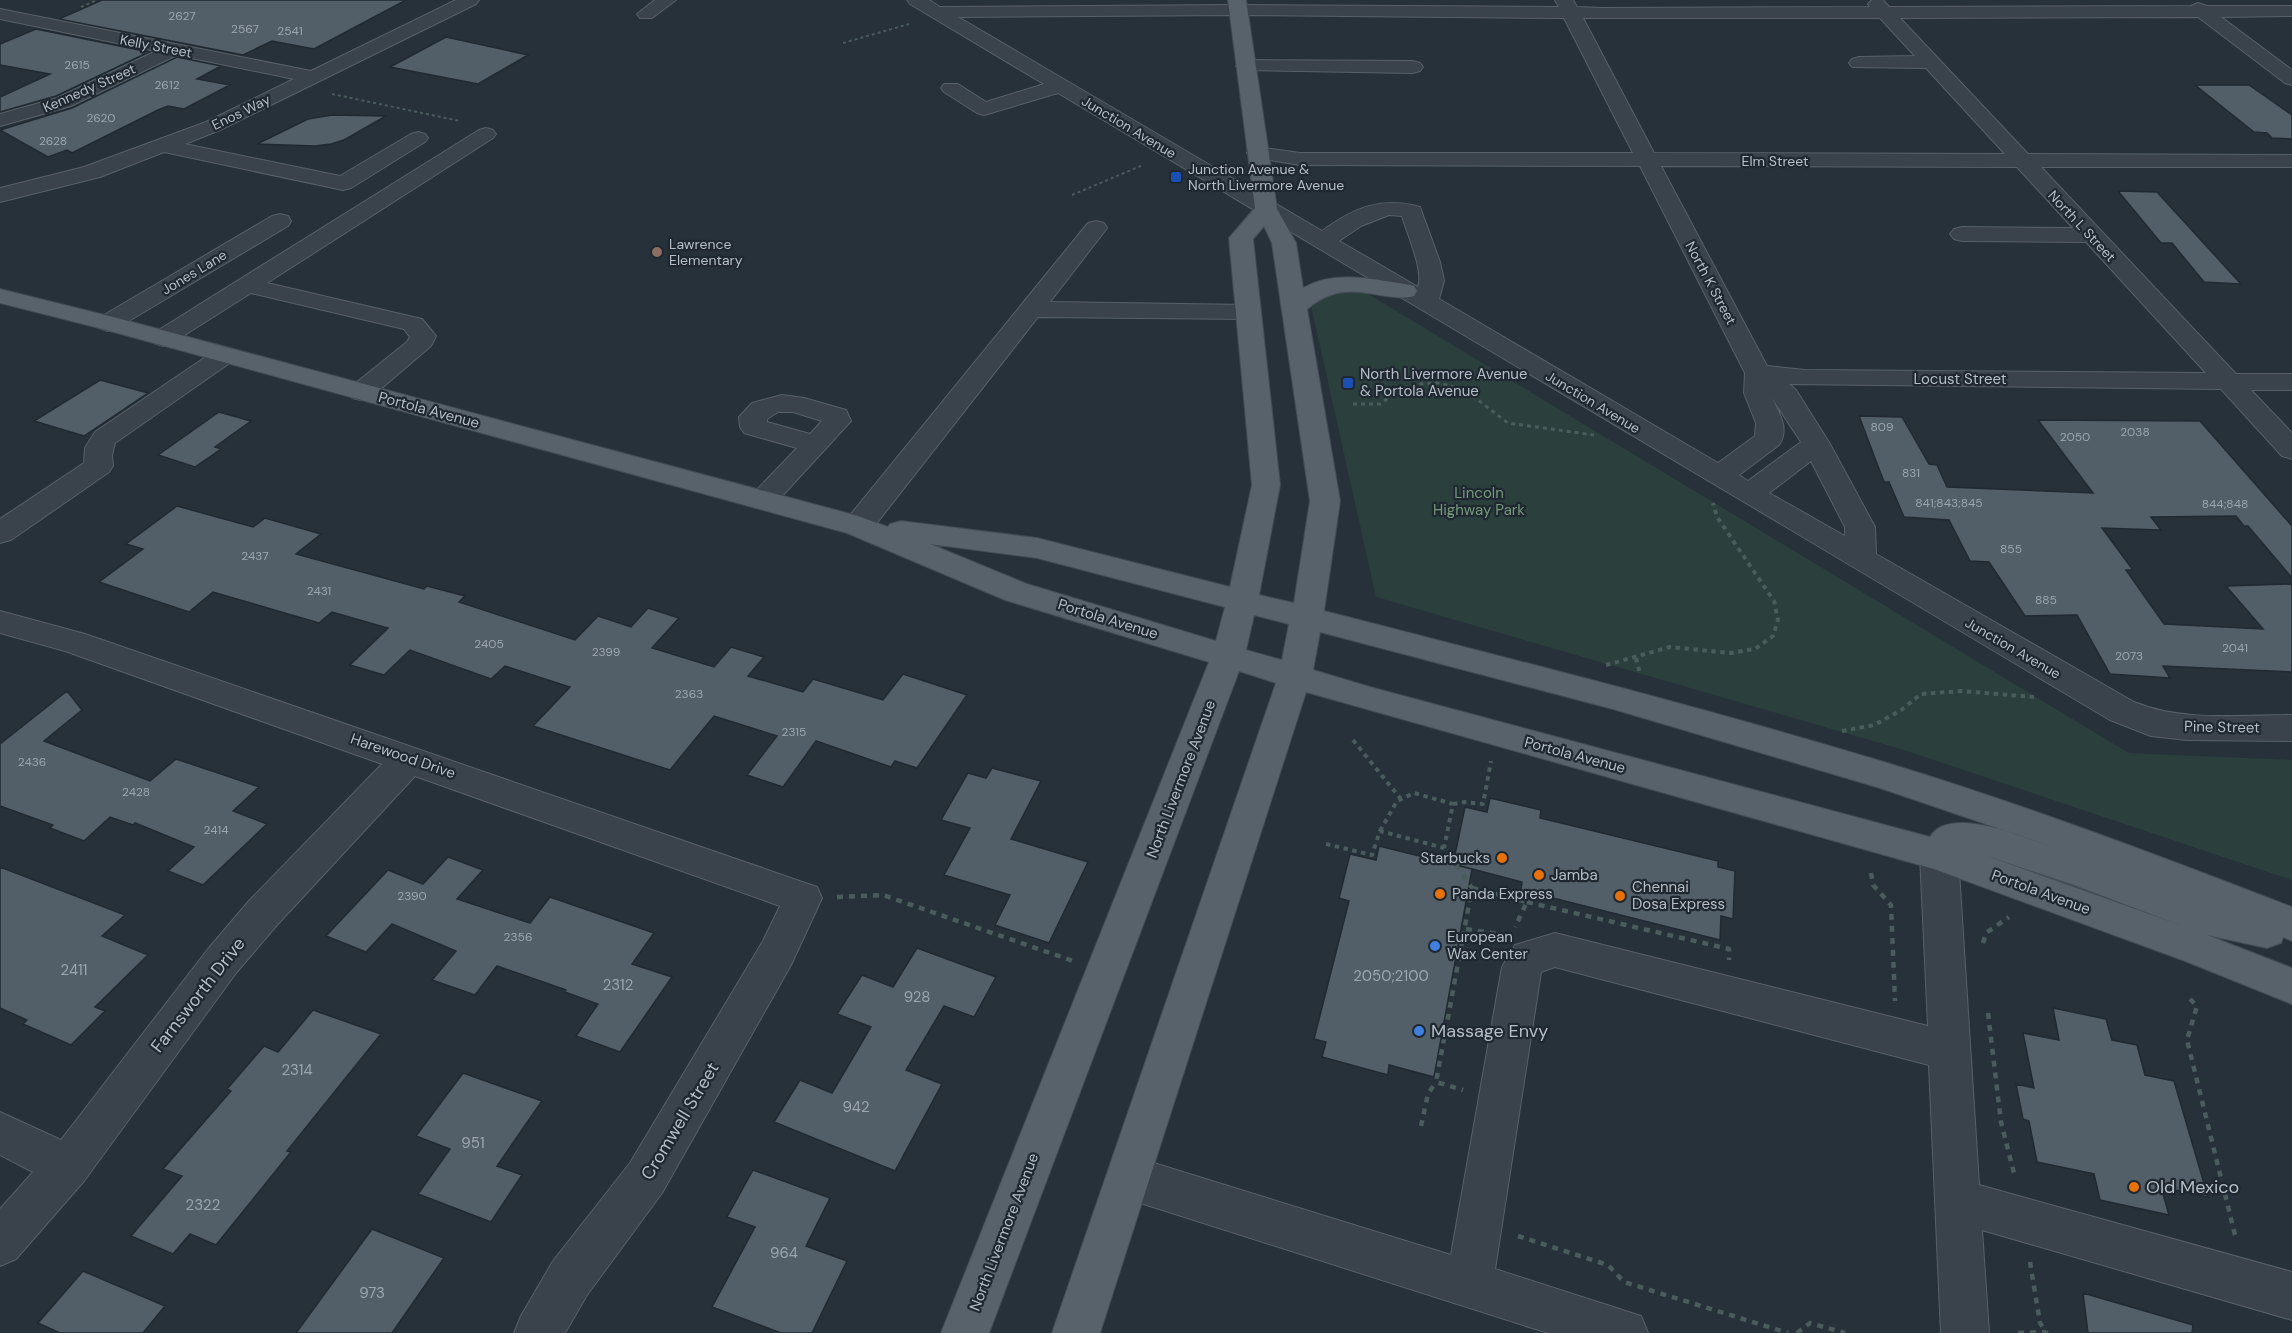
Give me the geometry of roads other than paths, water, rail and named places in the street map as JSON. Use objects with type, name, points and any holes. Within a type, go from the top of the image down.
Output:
[{"type":"main road","points":[[1076,1333],[1295,676],[1325,501],[1284,243],[1266,209],[1237,5]]},
{"type":"main road","name":"North Livermore Avenue","points":[[965,1333],[1228,656],[1242,603],[1266,485],[1240,238],[1266,209]]},
{"type":"main road","points":[[1294,307],[1318,290],[1333,285],[1349,285],[1415,297]]},
{"type":"main road","name":"Portola Avenue","points":[[0,296],[108,323],[858,526],[1016,592],[1295,676],[1939,855],[2199,948],[2292,986]]},
{"type":"main road","name":"Portola Avenue","points":[[858,526],[1037,548],[1306,620],[1388,638],[1613,697],[1885,776],[2080,841],[2292,924]]},
{"type":"main road","points":[[1939,855],[1942,847],[1951,840],[1962,838],[1982,840],[2086,873],[2205,918],[2292,936]]},
{"type":"street","name":"Enos Way","points":[[0,195],[92,172],[165,146],[213,126],[471,0]]},
{"type":"street","points":[[646,14],[667,0]]},
{"type":"street","name":"Junction Avenue","points":[[916,0],[1415,297],[1715,488],[1750,493],[2122,711],[2151,723]]},
{"type":"street","points":[[937,12],[1237,5],[2194,6],[2292,11]]},
{"type":"street","name":"North K Street","points":[[1567,6],[1758,373],[1787,396],[1816,444],[1860,527],[1861,559]]},
{"type":"street","name":"North L Street","points":[[1880,6],[2292,450]]},
{"type":"street","points":[[2194,6],[2292,79]]},
{"type":"street","name":"Kelly Street","points":[[0,14],[313,77]]},
{"type":"street","name":"Kennedy Street","points":[[0,120],[64,102],[175,49]]},
{"type":"street","points":[[1858,63],[1931,62]]},
{"type":"street","points":[[1246,66],[1413,67]]},
{"type":"street","points":[[951,88],[984,110],[1059,86]]},
{"type":"street","points":[[163,338],[486,134]]},
{"type":"street","points":[[165,146],[343,183],[418,138]]},
{"type":"street","name":"Elm Street","points":[[1258,153],[1300,159],[2292,161]]},
{"type":"street","points":[[1322,242],[1340,228],[1381,208],[1405,209],[1412,212],[1432,281],[1415,297]]},
{"type":"street","name":"Jones Lane","points":[[108,323],[279,221]]},
{"type":"street","points":[[858,526],[1096,228]]},
{"type":"street","points":[[1962,234],[2091,235]]},
{"type":"street","points":[[247,285],[413,324],[423,336],[418,346],[361,392]]},
{"type":"street","points":[[1031,309],[1248,312]]},
{"type":"street","points":[[0,533],[99,466],[98,447],[105,438],[225,355]]},
{"type":"street","points":[[1715,488],[1769,439],[1770,423],[1757,393],[1758,373]]},
{"type":"street","name":"Locust Street","points":[[1758,373],[1805,378],[2292,382]]},
{"type":"street","points":[[762,500],[816,444]]},
{"type":"street","points":[[1750,493],[1816,444]]},
{"type":"street","name":"Harewood Drive","points":[[0,622],[74,642],[803,898]]},
{"type":"street","name":"Pine Street","points":[[2151,723],[2187,727],[2292,728]]},
{"type":"street","name":"Farnsworth Drive","points":[[0,1243],[68,1166],[222,961],[263,913],[410,759]]},
{"type":"street","points":[[1939,855],[1965,1333]]},
{"type":"street","name":"Cromwell Street","points":[[538,1333],[570,1278],[646,1178],[755,992],[803,898]]},
{"type":"street","points":[[1469,1284],[1522,967],[1529,957],[1555,950],[1950,1051]]},
{"type":"street","points":[[0,1133],[68,1166]]},
{"type":"street","points":[[1128,1177],[1624,1333]]},
{"type":"street","points":[[1958,1201],[2292,1296]]},
{"type":"place","name":"Junction Avenue & North Livermore Avenue","points":[[1176,177]]},
{"type":"place","name":"Lawrence Elementary","points":[[657,252]]},
{"type":"place","name":"North Livermore Avenue & Portola Avenue","points":[[1348,383]]},
{"type":"place","name":"Starbucks","points":[[1502,858]]},
{"type":"place","name":"Jamba","points":[[1539,875]]},
{"type":"place","name":"Panda Express","points":[[1440,894]]},
{"type":"place","name":"Chennai Dosa Express","points":[[1620,896]]},
{"type":"place","name":"European Wax Center","points":[[1435,946]]},
{"type":"place","name":"Massage Envy","points":[[1419,1031]]},
{"type":"place","name":"Old Mexico","points":[[2134,1187]]},
{"type":"park label","name":"Lincoln Highway Park","points":[[1479,502]]}]
